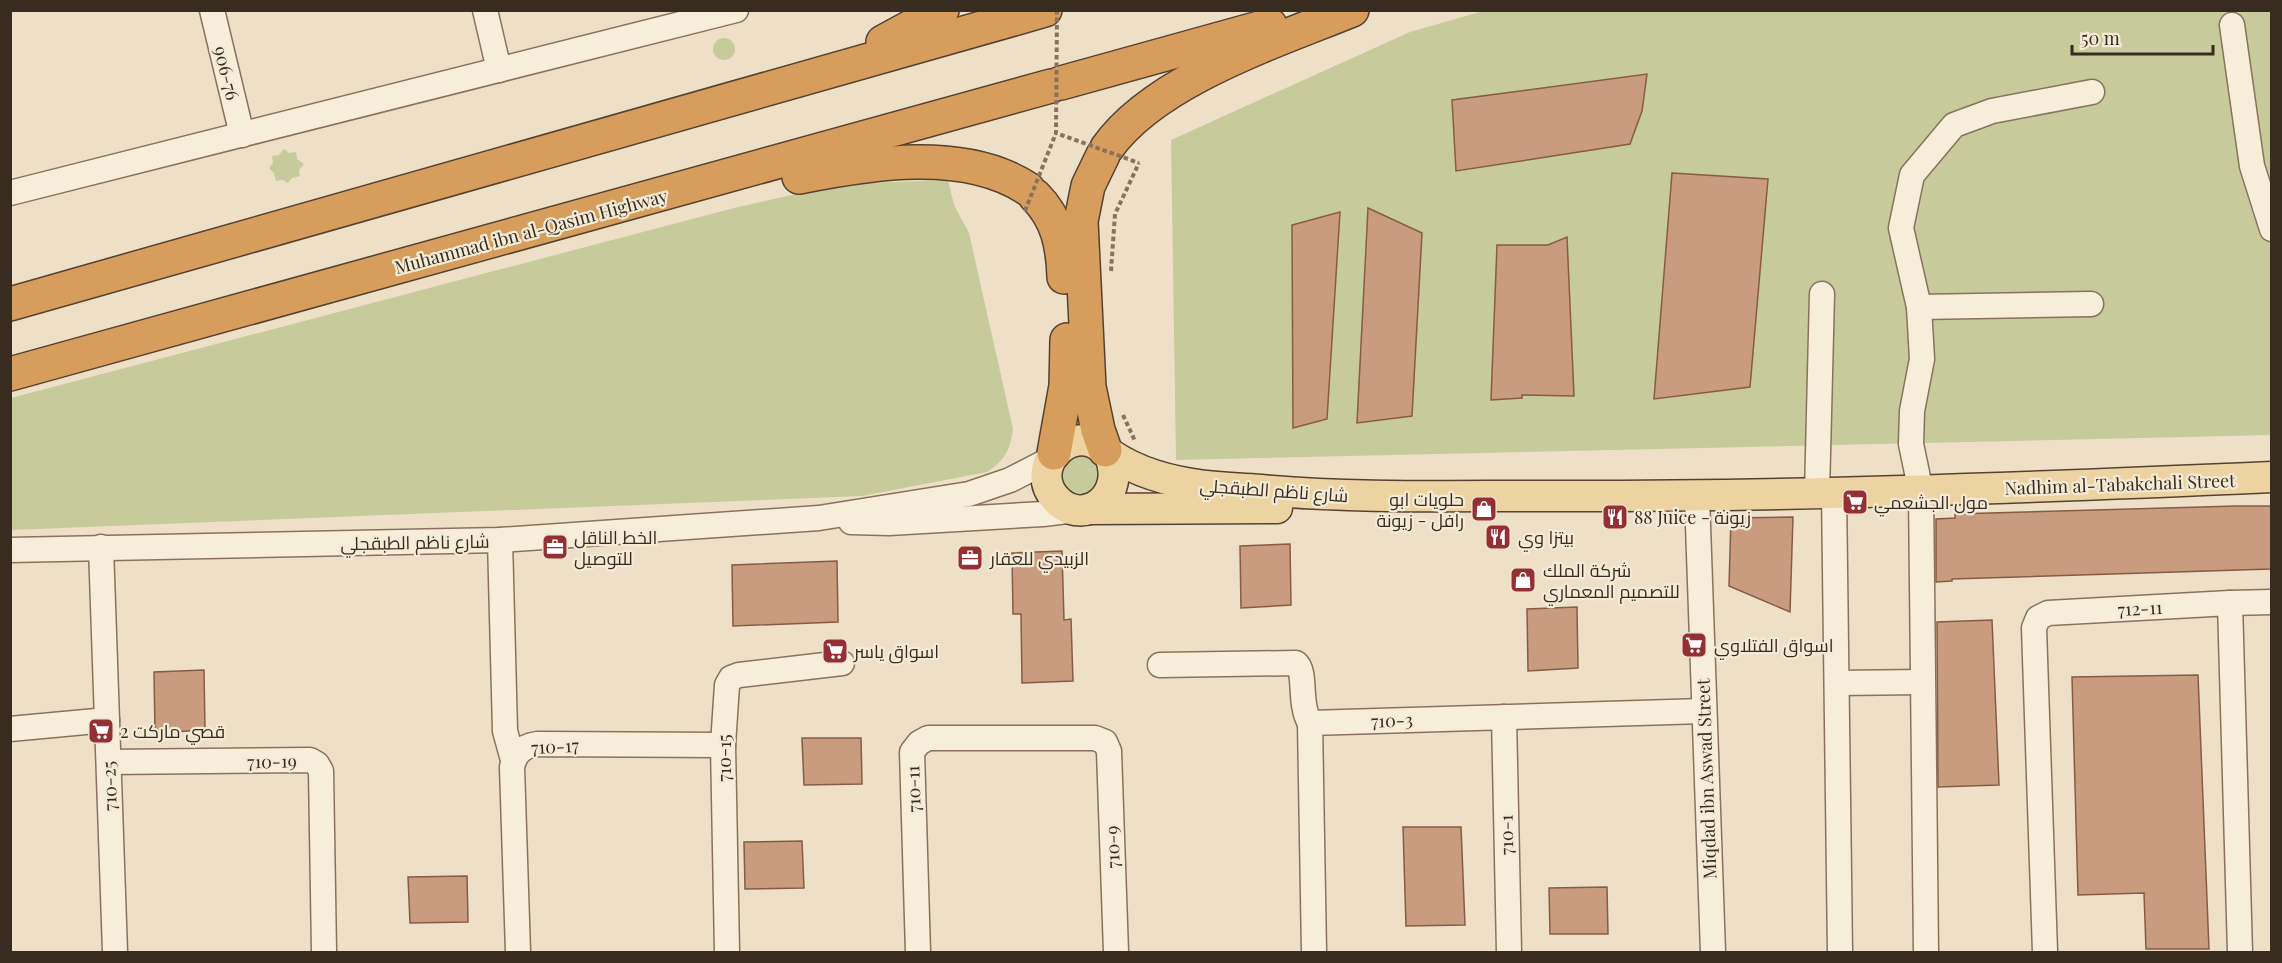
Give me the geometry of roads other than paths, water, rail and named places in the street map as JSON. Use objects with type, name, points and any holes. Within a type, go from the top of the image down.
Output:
[{"type":"highway","points":[[768,90],[891,38],[942,10]]},
{"type":"highway","points":[[10,304],[1045,10]]},
{"type":"highway","name":"Muhammad ibn al-Qasim Highway","points":[[10,375],[585,217],[1320,10]]},
{"type":"highway","points":[[1107,452],[1098,430],[1089,387],[1081,221],[1088,186],[1105,151],[1139,113],[1188,83],[1240,56],[1352,10]]},
{"type":"highway","points":[[585,217],[871,165],[937,163],[990,170],[1010,177],[1053,220],[1063,254],[1068,363],[1063,408],[1052,456]]},
{"type":"main road","points":[[1084,440],[1107,452],[1115,467],[1115,480],[1110,493],[1101,503],[1082,509],[1063,505],[1050,491],[1046,472],[1052,456],[1062,445],[1084,440]]},
{"type":"main road","name":"شارع ناظم الطبقجلي","points":[[1107,452],[1150,474],[1195,485],[1357,496]]},
{"type":"main road","name":"Nadhim al-Tabakchali Street","points":[[1357,496],[1697,497],[1921,492],[2271,477]]},
{"type":"main road","name":"شارع ناظم الطبقجلي","points":[[1082,509],[1258,509],[1308,505],[1357,496]]},
{"type":"street","name":"906-76","points":[[212,10],[242,135]]},
{"type":"street","points":[[485,10],[499,70]]},
{"type":"street","points":[[10,193],[736,10]]},
{"type":"street","points":[[2232,25],[2252,166],[2271,230]]},
{"type":"street","points":[[1926,952],[1921,492],[1911,444],[1912,411],[1922,359],[1919,307],[1901,228],[1912,175],[1954,125],[1992,111],[2092,92]]},
{"type":"street","points":[[1822,294],[1826,493],[1837,683],[1840,952]]},
{"type":"street","points":[[1919,307],[2091,304]]},
{"type":"street","points":[[819,518],[969,494],[1011,480],[1052,456]]},
{"type":"street","name":"Miqdad ibn Aswad Street","points":[[1697,497],[1713,952]]},
{"type":"street","points":[[819,518],[889,523],[1043,514],[1082,509]]},
{"type":"street","name":"شارع ناظم الطبقجلي","points":[[10,550],[500,540],[819,518]]},
{"type":"street","points":[[500,540],[505,731],[513,760]]},
{"type":"street","name":"710-25","points":[[101,547],[115,952]]},
{"type":"street","points":[[2240,952],[2230,603],[2271,602]]},
{"type":"street","name":"712-11","points":[[2045,952],[2034,628],[2038,618],[2048,613],[2230,603]]},
{"type":"street","name":"710-15","points":[[727,952],[723,745],[726,692],[731,678],[842,663]]},
{"type":"street","points":[[1160,664],[1296,663],[1302,673],[1302,708],[1310,723],[1314,952]]},
{"type":"street","points":[[1837,683],[1922,682]]},
{"type":"street","name":"710-3","points":[[1310,723],[1703,711]]},
{"type":"street","name":"710-1","points":[[1504,717],[1509,952]]},
{"type":"street","points":[[10,729],[107,720]]},
{"type":"street","name":"710-11","points":[[918,952],[912,752],[919,743],[928,738],[1095,738],[1105,742]]},
{"type":"street","name":"710-9","points":[[1105,742],[1109,751],[1116,952]]},
{"type":"street","name":"710-17","points":[[518,952],[513,760],[523,748],[537,744],[723,745]]},
{"type":"street","name":"710-19","points":[[109,762],[310,760],[317,764],[321,771],[324,952]]},
{"type":"place","name":"مول الجشعمي","points":[[1855,502]]},
{"type":"place","name":"حلويات ابو رافل - زيونة","points":[[1484,509]]},
{"type":"place","name":"88 Juice - زيونة","points":[[1615,517]]},
{"type":"place","name":"بيتزا وي","points":[[1498,537]]},
{"type":"place","name":"الخط الناقل للتوصيل","points":[[555,547]]},
{"type":"place","name":"الزبيدي للعقار","points":[[970,558]]},
{"type":"place","name":"شركة الملك للتصميم المعماري","points":[[1523,580]]},
{"type":"place","name":"اسواق الفتلاوي","points":[[1694,645]]},
{"type":"place","name":"اسواق ياسر","points":[[835,651]]},
{"type":"place","name":"قصي ماركت 2","points":[[101,731]]}]
